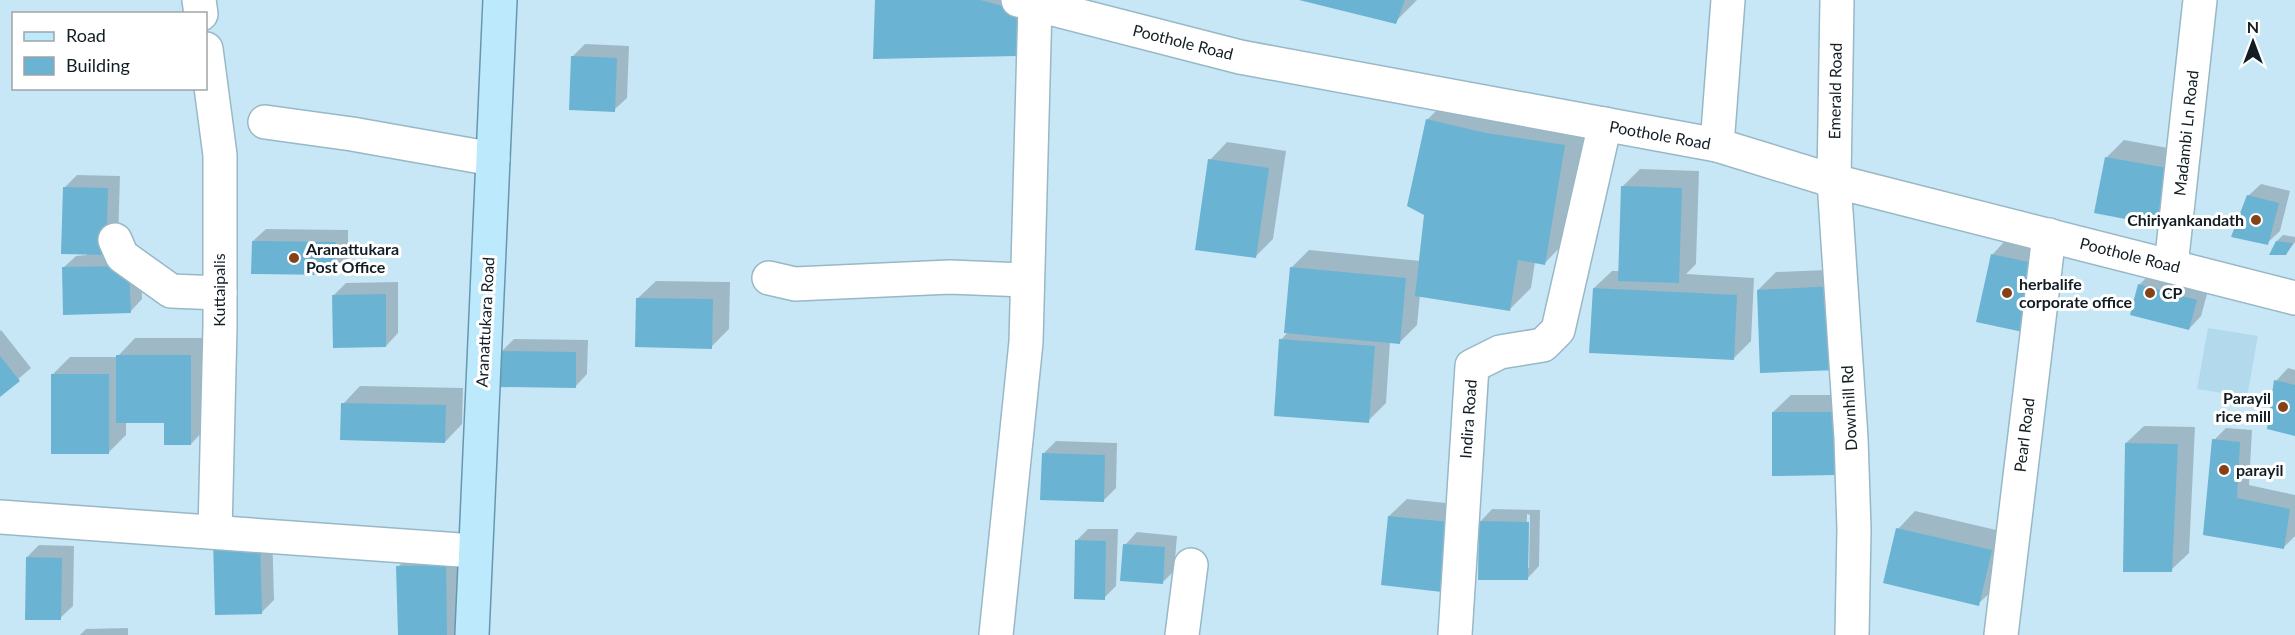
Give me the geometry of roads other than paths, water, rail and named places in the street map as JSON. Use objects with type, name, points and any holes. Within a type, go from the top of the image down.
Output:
[{"type":"main road","name":"Aranattukara Road","points":[[472,635],[474,551],[501,3]]},
{"type":"street","points":[[1717,145],[1728,0]]},
{"type":"street","name":"Emerald Road","points":[[1834,181],[1837,0]]},
{"type":"street","name":"Madambi Ln Road","points":[[2171,266],[2200,0]]},
{"type":"street","points":[[996,635],[1026,342],[1026,2]]},
{"type":"street","name":"Poothole Road","points":[[1026,2],[1240,57],[1717,145],[1834,181],[2295,298]]},
{"type":"street","name":"Kuttaipalis","points":[[207,57],[219,155],[215,532]]},
{"type":"street","points":[[265,122],[352,134],[493,159]]},
{"type":"street","name":"Indira Road","points":[[1455,635],[1472,366],[1500,351],[1543,345],[1558,330],[1605,124]]},
{"type":"street","name":"Downhill Rd","points":[[1834,181],[1851,427],[1854,529],[1851,635]]},
{"type":"street","name":"Pearl Road","points":[[2001,635],[2049,235]]},
{"type":"street","points":[[115,240],[122,256],[171,291],[219,293]]},
{"type":"street","points":[[769,278],[795,284],[950,277],[1027,280]]},
{"type":"street","points":[[0,517],[474,551]]},
{"type":"street","points":[[1182,635],[1191,565]]},
{"type":"place","name":"Chiriyankandath","points":[[2256,220]]},
{"type":"place","name":"Aranattukara Post Office","points":[[294,258]]},
{"type":"place","name":"herbalife corporate office","points":[[2007,293]]},
{"type":"place","name":"CP","points":[[2150,293]]},
{"type":"place","name":"Parayil rice mill","points":[[2283,407]]},
{"type":"place","name":"parayil","points":[[2224,470]]}]
